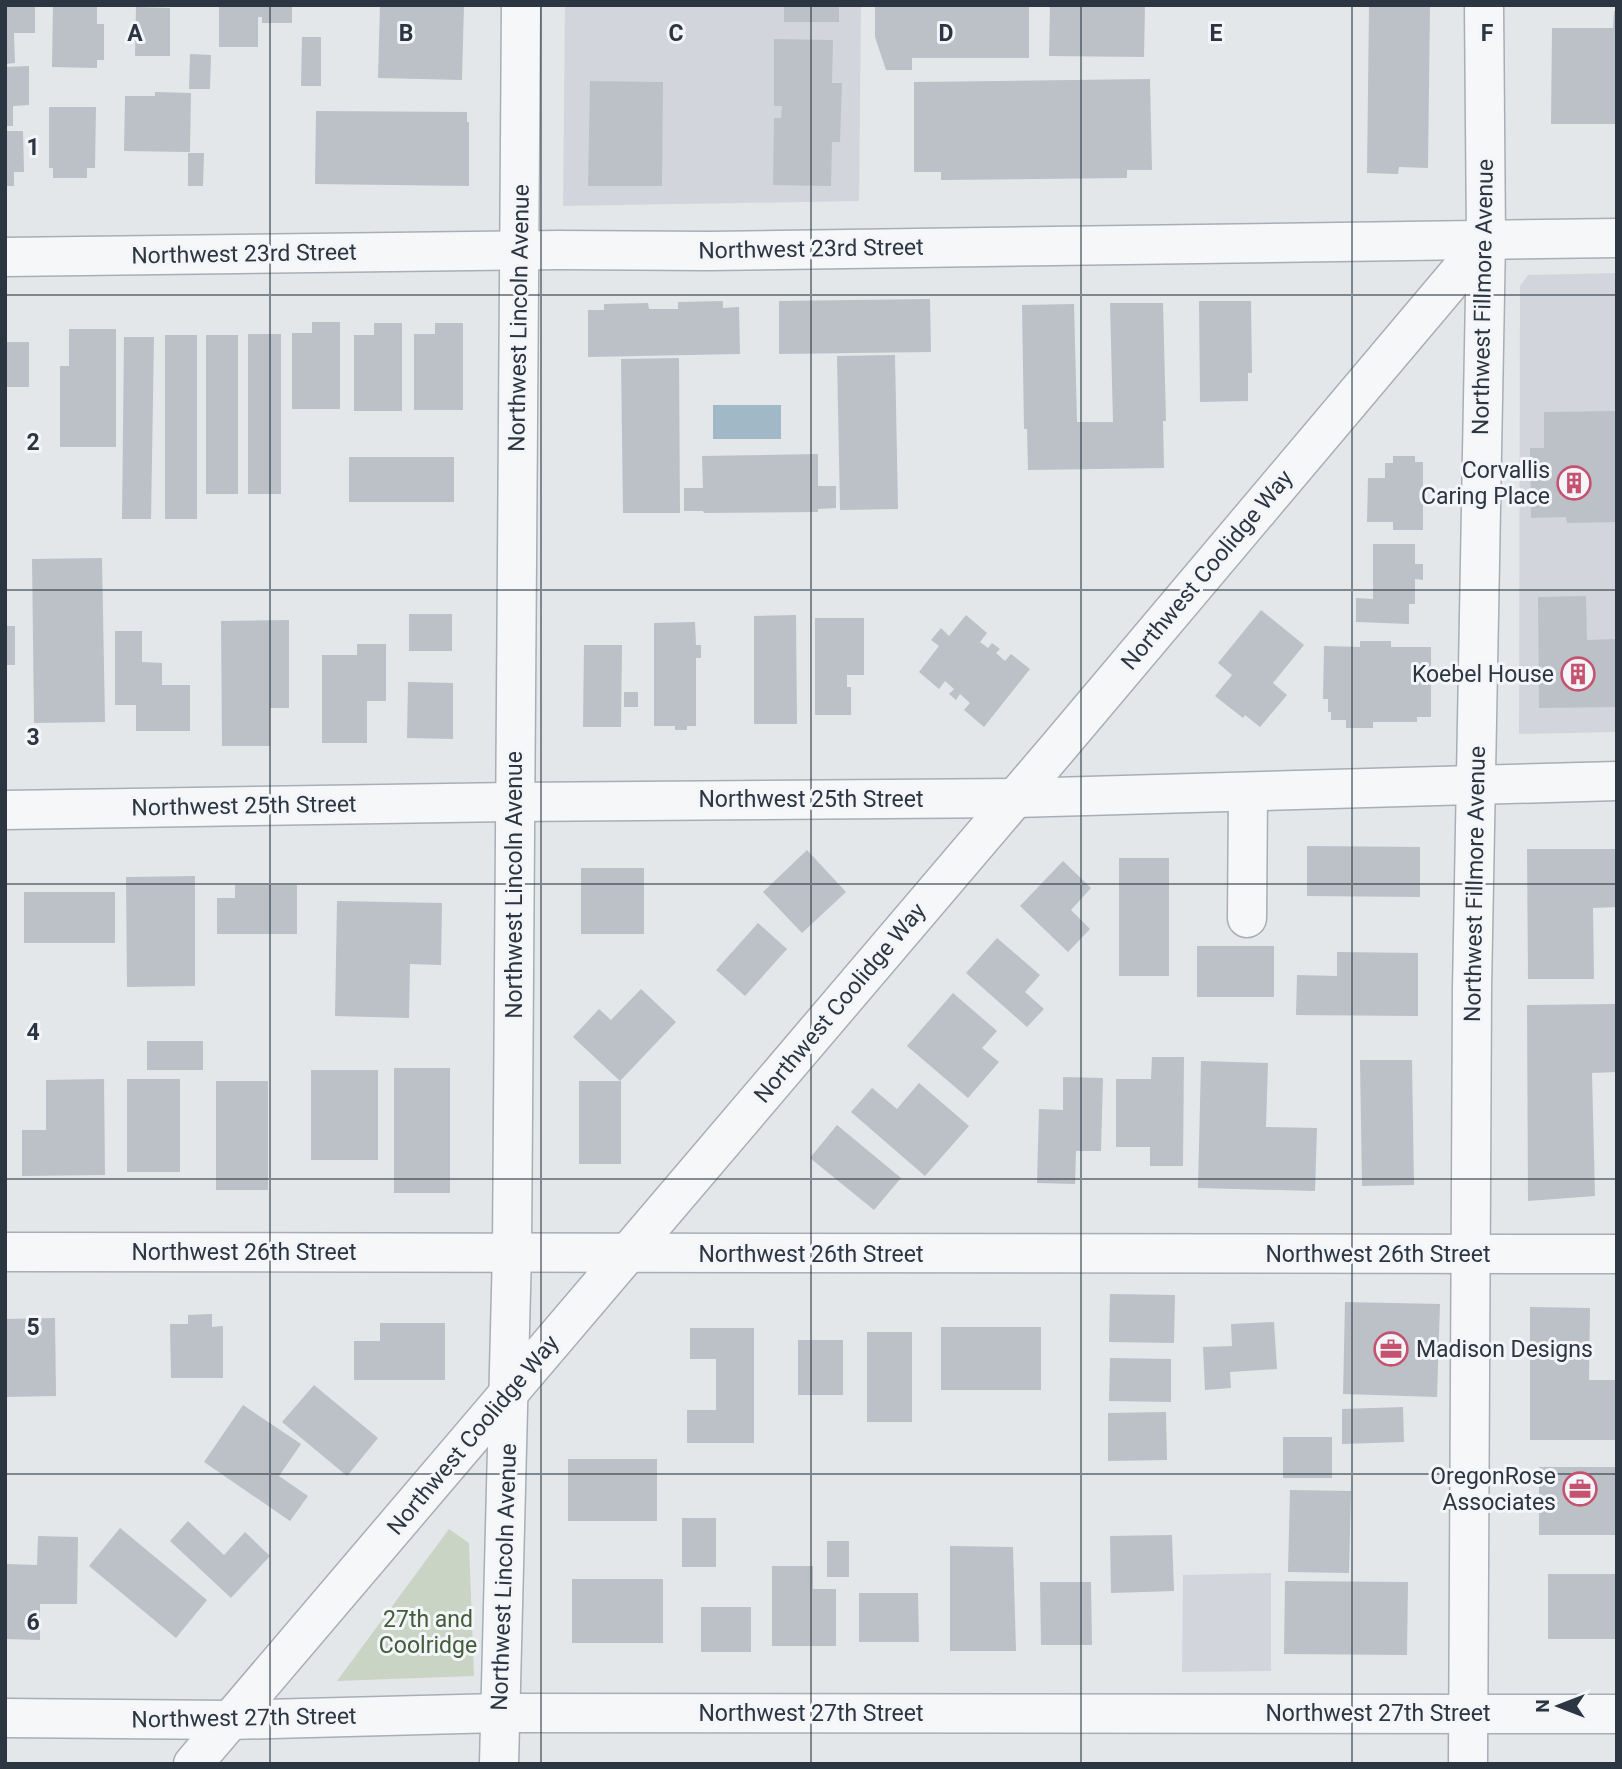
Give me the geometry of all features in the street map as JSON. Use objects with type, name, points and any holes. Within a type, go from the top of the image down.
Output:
[{"type":"street","name":"Northwest Lincoln Avenue","points":[[499,1764],[512,1251],[522,5]]},
{"type":"street","name":"Northwest Fillmore Avenue","points":[[1468,1764],[1472,1003],[1486,240],[1484,5]]},
{"type":"street","name":"Northwest 23rd Street","points":[[5,257],[709,251],[1617,238]]},
{"type":"street","name":"Northwest Coolidge Way","points":[[193,1764],[1486,240]]},
{"type":"street","name":"Northwest 25th Street","points":[[5,810],[1015,798],[1617,781]]},
{"type":"street","points":[[1247,918],[1248,792]]},
{"type":"street","name":"Northwest 26th Street","points":[[5,1252],[1617,1254]]},
{"type":"street","name":"Northwest 27th Street","points":[[5,1718],[230,1720],[499,1713],[1617,1714]]},
{"type":"shaded area","points":[[565,5],[861,5],[859,201],[563,206]]},
{"type":"shaded area","points":[[1617,273],[1617,732],[1519,734],[1520,286],[1528,275]]},
{"type":"shaded area","points":[[1271,1573],[1271,1671],[1182,1672],[1183,1575]]},
{"type":"green space","name":"27th and Coolridge","points":[[449,1529],[469,1543],[474,1676],[337,1681]]},
{"type":"water","points":[[713,405],[781,405],[781,439],[713,439]]},
{"type":"building","points":[[5,5],[35,5],[35,33],[14,33],[15,63],[5,64]]},
{"type":"building","points":[[53,5],[97,5],[97,24],[104,24],[104,60],[97,60],[97,68],[52,67]]},
{"type":"building","points":[[219,5],[292,5],[292,23],[262,23],[262,17],[258,17],[258,47],[219,47]]},
{"type":"building","points":[[380,5],[464,5],[462,80],[378,78]]},
{"type":"building","points":[[784,5],[839,5],[839,22],[784,22]]},
{"type":"building","points":[[875,5],[1029,5],[1029,58],[912,58],[912,70],[886,70],[875,37]]},
{"type":"building","points":[[1050,5],[1145,5],[1144,57],[1049,56]]},
{"type":"building","points":[[1369,5],[1430,5],[1428,168],[1399,167],[1398,174],[1367,173]]},
{"type":"building","points":[[136,7],[170,8],[170,56],[135,56]]},
{"type":"building","points":[[1614,11],[1617,11],[1617,124],[1551,124],[1552,28],[1613,28]]},
{"type":"building","points":[[302,37],[321,37],[321,86],[301,86]]},
{"type":"building","points":[[774,39],[833,40],[832,83],[842,83],[840,142],[832,142],[831,186],[773,185],[774,118],[781,118],[782,106],[774,106]]},
{"type":"building","points":[[190,54],[211,55],[210,89],[189,89]]},
{"type":"building","points":[[29,66],[29,105],[13,106],[13,126],[5,126],[5,67]]},
{"type":"building","points":[[1150,79],[1152,170],[1127,170],[1127,178],[941,180],[941,172],[914,172],[914,82]]},
{"type":"building","points":[[590,81],[663,82],[662,186],[588,186]]},
{"type":"building","points":[[155,92],[191,93],[190,152],[124,151],[125,96],[155,96]]},
{"type":"building","points":[[49,107],[96,107],[95,168],[87,168],[87,178],[53,178],[53,168],[49,168]]},
{"type":"building","points":[[316,111],[467,112],[469,186],[315,184]]},
{"type":"building","points":[[5,131],[23,131],[24,172],[14,172],[14,186],[5,186]]},
{"type":"building","points":[[188,153],[204,153],[203,186],[188,186]]},
{"type":"building","points":[[930,299],[931,352],[779,354],[779,301]]},
{"type":"building","points":[[723,301],[723,308],[739,307],[740,354],[588,357],[588,310],[604,310],[604,304],[648,303],[649,309],[678,309],[678,302]]},
{"type":"building","points":[[1199,301],[1251,301],[1252,373],[1248,373],[1248,401],[1200,402]]},
{"type":"building","points":[[1110,303],[1163,303],[1166,421],[1163,421],[1164,468],[1028,470],[1027,429],[1024,429],[1022,305],[1074,304],[1077,422],[1113,422]]},
{"type":"building","points":[[312,322],[340,322],[340,409],[292,409],[292,333],[312,333]]},
{"type":"building","points":[[374,323],[402,323],[402,411],[354,411],[354,335],[374,335]]},
{"type":"building","points":[[435,323],[463,323],[463,410],[414,410],[414,334],[435,334]]},
{"type":"building","points":[[69,329],[116,329],[116,447],[60,447],[60,366],[69,366]]},
{"type":"building","points":[[248,334],[281,334],[281,494],[248,494]]},
{"type":"building","points":[[165,335],[197,335],[197,519],[165,519]]},
{"type":"building","points":[[206,335],[238,335],[238,494],[206,494]]},
{"type":"building","points":[[124,337],[154,337],[151,519],[122,519]]},
{"type":"building","points":[[5,342],[29,342],[29,387],[5,387]]},
{"type":"building","points":[[895,355],[898,509],[840,510],[837,356]]},
{"type":"building","points":[[679,358],[680,513],[623,513],[621,359]]},
{"type":"building","name":"Corvallis Caring Place","points":[[1617,411],[1617,522],[1567,523],[1566,517],[1531,518],[1530,448],[1544,448],[1544,412]]},
{"type":"building","points":[[818,454],[818,486],[836,486],[836,508],[818,509],[818,512],[684,511],[684,488],[703,488],[702,456]]},
{"type":"building","points":[[1393,456],[1415,456],[1415,462],[1423,462],[1423,530],[1393,530],[1393,522],[1367,522],[1368,478],[1385,478],[1385,463],[1393,463]]},
{"type":"building","points":[[349,457],[454,457],[454,502],[349,502]]},
{"type":"building","points":[[1373,544],[1415,544],[1415,564],[1423,564],[1423,580],[1415,579],[1415,604],[1409,604],[1409,624],[1356,622],[1356,598],[1373,599]]},
{"type":"building","points":[[102,558],[105,722],[34,723],[32,559]]},
{"type":"building","name":"Koebel House","points":[[1586,596],[1587,640],[1617,639],[1617,707],[1539,708],[1538,597]]},
{"type":"building","points":[[1261,610],[1304,645],[1273,683],[1287,695],[1260,727],[1245,715],[1243,718],[1215,696],[1232,675],[1218,663]]},
{"type":"building","points":[[409,614],[452,614],[452,651],[409,651]]},
{"type":"building","points":[[796,615],[797,724],[754,724],[754,616]]},
{"type":"building","points":[[966,615],[987,633],[980,642],[988,648],[992,643],[1000,649],[996,653],[1005,661],[1011,654],[1030,669],[984,727],[964,710],[970,703],[960,694],[956,700],[949,694],[954,689],[945,681],[939,689],[919,672],[939,646],[931,640],[941,628],[949,636]]},
{"type":"building","points":[[815,618],[864,618],[864,675],[847,675],[847,687],[851,687],[851,715],[815,715]]},
{"type":"building","points":[[289,620],[289,708],[270,708],[270,746],[222,746],[221,621]]},
{"type":"building","points":[[695,622],[696,645],[701,645],[701,658],[696,658],[696,726],[687,726],[687,730],[675,730],[675,726],[654,726],[654,623]]},
{"type":"building","points":[[5,626],[15,626],[15,665],[5,665]]},
{"type":"building","points":[[115,631],[142,631],[142,662],[162,663],[162,685],[190,685],[190,731],[136,731],[136,705],[115,705]]},
{"type":"building","points":[[1360,641],[1391,641],[1391,647],[1431,647],[1431,717],[1417,717],[1417,722],[1373,722],[1373,728],[1346,728],[1346,720],[1331,720],[1328,699],[1323,699],[1324,646],[1360,647]]},
{"type":"building","points":[[357,644],[386,644],[386,701],[367,701],[367,743],[322,743],[322,655],[357,655]]},
{"type":"building","points":[[584,645],[622,645],[621,727],[583,727]]},
{"type":"building","points":[[408,682],[453,683],[453,739],[407,738]]},
{"type":"building","points":[[624,692],[638,692],[638,707],[624,707]]},
{"type":"building","points":[[1307,846],[1420,847],[1420,897],[1307,896]]},
{"type":"building","points":[[1527,849],[1617,849],[1617,907],[1593,908],[1594,979],[1528,979]]},
{"type":"building","points":[[807,850],[846,892],[802,933],[763,892]]},
{"type":"building","points":[[1119,858],[1169,858],[1169,976],[1119,976]]},
{"type":"building","points":[[1063,861],[1091,888],[1071,910],[1090,929],[1068,952],[1020,906]]},
{"type":"building","points":[[581,868],[644,868],[644,934],[581,934]]},
{"type":"building","points":[[195,876],[195,986],[127,987],[126,877]]},
{"type":"building","points":[[235,885],[297,885],[297,934],[217,934],[217,898],[235,898]]},
{"type":"building","points":[[24,892],[115,892],[115,943],[24,943]]},
{"type":"building","points":[[337,901],[442,903],[441,965],[410,964],[409,1018],[335,1016]]},
{"type":"building","points":[[758,923],[787,949],[745,996],[716,970]]},
{"type":"building","points":[[997,938],[1040,975],[1025,992],[1044,1009],[1027,1027],[966,973]]},
{"type":"building","points":[[1197,946],[1274,946],[1274,997],[1197,997]]},
{"type":"building","points":[[1337,952],[1418,953],[1418,1016],[1296,1015],[1297,975],[1337,976]]},
{"type":"building","points":[[641,989],[676,1022],[620,1081],[573,1037],[599,1009],[611,1020]]},
{"type":"building","points":[[953,993],[997,1031],[982,1048],[999,1062],[968,1098],[907,1046]]},
{"type":"building","points":[[1617,1004],[1617,1072],[1592,1073],[1595,1196],[1528,1201],[1527,1005]]},
{"type":"building","points":[[147,1041],[203,1041],[203,1070],[147,1070]]},
{"type":"building","points":[[1152,1057],[1184,1057],[1183,1166],[1150,1166],[1150,1147],[1116,1147],[1116,1079],[1151,1079]]},
{"type":"building","points":[[1360,1060],[1412,1060],[1414,1185],[1362,1186]]},
{"type":"building","points":[[1201,1061],[1268,1063],[1266,1127],[1317,1128],[1315,1191],[1198,1188]]},
{"type":"building","points":[[394,1068],[450,1068],[450,1193],[394,1193]]},
{"type":"building","points":[[311,1070],[378,1070],[378,1160],[311,1160]]},
{"type":"building","points":[[1063,1077],[1103,1078],[1101,1151],[1076,1151],[1075,1184],[1037,1183],[1039,1109],[1063,1110]]},
{"type":"building","points":[[104,1079],[105,1175],[22,1176],[22,1130],[46,1130],[46,1080]]},
{"type":"building","points":[[127,1079],[180,1079],[180,1172],[127,1172]]},
{"type":"building","points":[[216,1081],[268,1081],[268,1190],[216,1190]]},
{"type":"building","points":[[579,1081],[621,1081],[621,1164],[579,1164]]},
{"type":"building","points":[[919,1083],[969,1126],[925,1176],[851,1112],[872,1088],[897,1109]]},
{"type":"building","points":[[837,1125],[901,1178],[874,1210],[810,1158]]},
{"type":"building","points":[[1110,1294],[1175,1295],[1174,1343],[1109,1342]]},
{"type":"building","name":"Madison Designs","points":[[1345,1302],[1440,1304],[1437,1397],[1343,1394]]},
{"type":"building","points":[[1530,1307],[1590,1308],[1589,1380],[1617,1380],[1617,1440],[1530,1440]]},
{"type":"building","points":[[212,1314],[212,1327],[223,1326],[223,1378],[171,1378],[170,1324],[188,1324],[188,1315]]},
{"type":"building","points":[[55,1318],[56,1396],[5,1397],[5,1319]]},
{"type":"building","points":[[1274,1322],[1277,1369],[1230,1372],[1231,1388],[1205,1390],[1203,1347],[1232,1346],[1231,1324]]},
{"type":"building","points":[[380,1323],[445,1323],[445,1380],[354,1380],[354,1341],[380,1341]]},
{"type":"building","points":[[941,1327],[1041,1327],[1041,1390],[941,1390]]},
{"type":"building","points":[[690,1328],[754,1328],[754,1443],[687,1443],[687,1410],[716,1410],[716,1359],[690,1359]]},
{"type":"building","points":[[867,1332],[912,1332],[912,1422],[867,1422]]},
{"type":"building","points":[[798,1340],[843,1340],[843,1395],[798,1395]]},
{"type":"building","points":[[1110,1358],[1171,1359],[1171,1402],[1109,1401]]},
{"type":"building","points":[[314,1385],[378,1438],[347,1476],[282,1422]]},
{"type":"building","points":[[243,1405],[301,1444],[279,1476],[308,1496],[290,1521],[204,1462]]},
{"type":"building","points":[[1403,1407],[1404,1442],[1342,1444],[1342,1409]]},
{"type":"building","points":[[1166,1412],[1167,1460],[1108,1461],[1108,1413]]},
{"type":"building","points":[[1283,1437],[1332,1437],[1332,1478],[1283,1478]]},
{"type":"building","points":[[568,1459],[657,1459],[657,1521],[568,1521]]},
{"type":"building","points":[[1539,1467],[1617,1467],[1617,1535],[1539,1535]]},
{"type":"building","points":[[1290,1490],[1351,1491],[1349,1573],[1288,1572]]},
{"type":"building","points":[[682,1518],[716,1518],[716,1567],[682,1567]]},
{"type":"building","points":[[188,1521],[224,1555],[245,1532],[270,1556],[231,1598],[170,1541]]},
{"type":"building","points":[[120,1528],[207,1600],[176,1638],[89,1566]]},
{"type":"building","points":[[1172,1535],[1174,1591],[1111,1593],[1110,1536]]},
{"type":"building","points":[[38,1536],[78,1537],[77,1604],[40,1604],[40,1640],[5,1639],[7,1564],[37,1565]]},
{"type":"building","points":[[827,1541],[849,1541],[849,1577],[827,1577]]},
{"type":"building","points":[[950,1546],[1013,1547],[1016,1651],[950,1651]]},
{"type":"building","points":[[772,1566],[813,1566],[813,1589],[836,1589],[836,1646],[772,1646]]},
{"type":"building","points":[[1548,1574],[1616,1574],[1616,1639],[1548,1639]]},
{"type":"building","points":[[572,1579],[663,1579],[663,1643],[572,1643]]},
{"type":"building","points":[[1285,1581],[1408,1582],[1407,1655],[1284,1654]]},
{"type":"building","points":[[1040,1582],[1091,1582],[1092,1645],[1041,1645]]},
{"type":"building","points":[[859,1593],[918,1593],[919,1642],[859,1642]]},
{"type":"building","points":[[701,1607],[751,1607],[751,1652],[701,1652]]},
{"type":"place","name":"Corvallis Caring Place","points":[[1574,483]]},
{"type":"place","name":"Koebel House","points":[[1578,674]]},
{"type":"place","name":"Madison Designs","points":[[1391,1349]]},
{"type":"place","name":"OregonRose Associates","points":[[1580,1489]]}]
